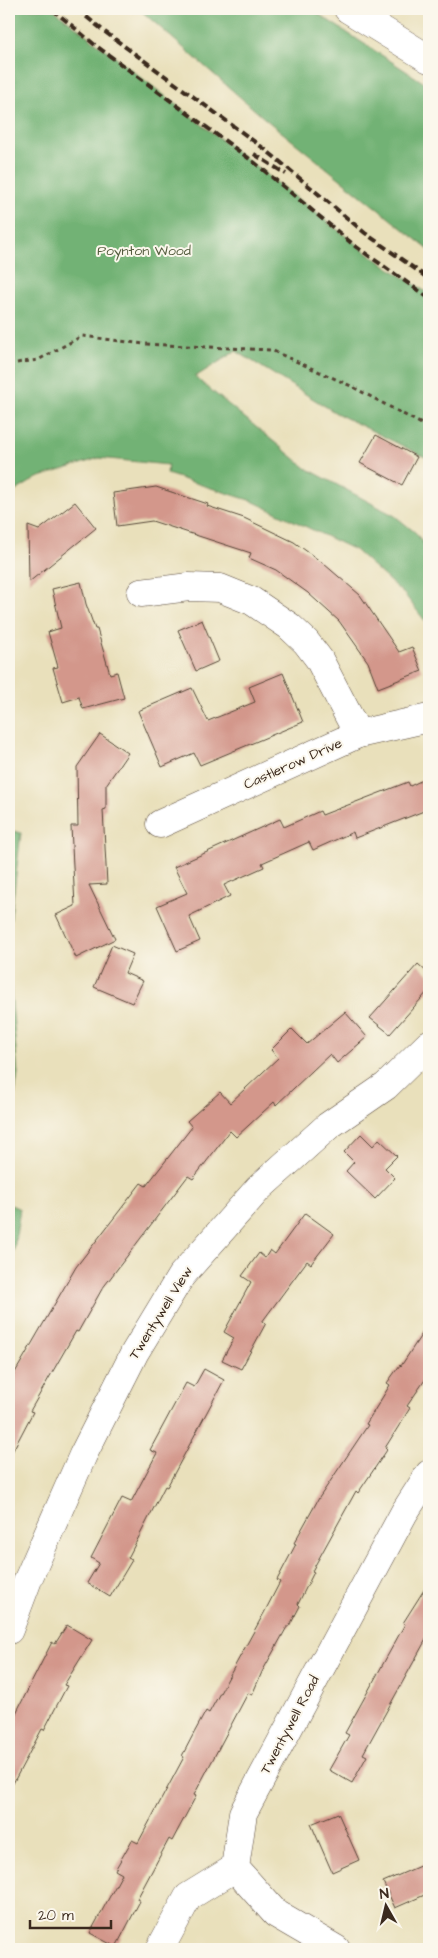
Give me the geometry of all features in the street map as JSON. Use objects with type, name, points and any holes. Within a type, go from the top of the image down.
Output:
[{"type":"street","points":[[348,9],[429,59]]},
{"type":"street","points":[[141,594],[189,587],[220,588],[252,601],[289,626],[306,642],[319,659],[358,734]]},
{"type":"street","name":"Castlerow Drive","points":[[160,824],[358,734],[429,718]]},
{"type":"street","name":"Twentywell View","points":[[9,1630],[29,1577],[83,1455],[135,1352],[182,1276],[258,1189],[328,1126],[386,1086],[429,1044]]},
{"type":"street","name":"Twentywell Road","points":[[235,1868],[243,1813],[404,1513],[429,1474]]},
{"type":"street","points":[[160,1949],[188,1897],[235,1868],[276,1914],[336,1949]]},
{"type":"path","points":[[9,364],[38,360],[82,336],[144,344],[271,350],[351,386],[429,428]]},
{"type":"green space","name":"Poynton Wood","points":[[9,9],[53,9],[370,255],[429,294],[429,459],[336,413],[236,351],[195,377],[306,468],[395,516],[416,533],[429,552],[429,626],[405,595],[355,550],[252,501],[167,474],[168,465],[99,458],[37,478],[9,495]]},
{"type":"green space","points":[[139,9],[313,9],[429,86],[429,250],[264,118]]},
{"type":"green space","points":[[9,830],[21,833],[9,933]]},
{"type":"green space","points":[[9,967],[18,1074],[9,1135]]},
{"type":"green space","points":[[9,1204],[20,1209],[14,1250],[9,1259]]},
{"type":"building","points":[[376,435],[417,457],[402,485],[360,463]]},
{"type":"building","points":[[156,487],[244,518],[294,542],[324,564],[360,595],[399,652],[412,647],[422,671],[378,688],[368,662],[339,621],[308,593],[276,570],[249,558],[251,553],[152,521],[117,526],[113,493]]},
{"type":"building","points":[[75,502],[96,528],[29,582],[28,526],[39,530]]},
{"type":"building","points":[[81,582],[86,604],[95,629],[97,629],[110,674],[117,672],[124,698],[83,709],[79,697],[63,702],[53,668],[58,667],[48,632],[61,628],[52,589]]},
{"type":"building","points":[[202,620],[219,661],[196,671],[178,630]]},
{"type":"building","points":[[283,673],[303,722],[200,765],[194,753],[162,767],[138,711],[192,688],[208,721],[255,702],[249,687]]},
{"type":"building","points":[[100,734],[128,753],[106,785],[106,809],[103,810],[107,884],[89,885],[115,939],[76,958],[56,915],[75,906],[71,826],[78,826],[77,767]]},
{"type":"building","points":[[429,777],[429,809],[355,838],[353,832],[313,850],[309,842],[262,863],[264,867],[224,885],[230,896],[189,916],[200,941],[177,951],[157,906],[187,893],[174,867],[280,819],[284,827],[320,811],[322,815],[408,782],[410,786]]},
{"type":"building","points":[[112,945],[133,954],[125,973],[143,981],[132,1003],[94,987]]},
{"type":"building","points":[[418,964],[429,974],[429,990],[390,1034],[370,1018]]},
{"type":"building","points":[[345,1012],[367,1037],[337,1063],[330,1054],[276,1105],[274,1102],[236,1137],[230,1131],[193,1179],[188,1176],[102,1289],[30,1411],[33,1412],[9,1458],[9,1383],[76,1267],[141,1183],[146,1186],[192,1127],[187,1121],[220,1092],[230,1103],[278,1058],[271,1050],[292,1029],[307,1044]]},
{"type":"building","points":[[361,1134],[373,1146],[379,1139],[397,1156],[385,1168],[395,1178],[375,1199],[346,1171],[354,1162],[344,1152]]},
{"type":"building","points":[[305,1213],[334,1234],[311,1264],[307,1261],[262,1322],[266,1323],[241,1369],[222,1360],[234,1338],[224,1332],[251,1282],[242,1276],[259,1253],[265,1258],[270,1250],[275,1254]]},
{"type":"building","points":[[429,1323],[429,1374],[407,1406],[410,1408],[385,1448],[387,1450],[358,1493],[356,1491],[312,1571],[314,1572],[298,1604],[300,1606],[262,1672],[252,1695],[248,1693],[172,1841],[169,1839],[137,1899],[140,1901],[116,1947],[90,1933],[122,1874],[115,1870],[132,1840],[138,1843],[184,1757],[182,1756],[206,1711],[209,1713],[264,1613],[280,1582],[277,1580],[296,1544],[294,1543],[319,1498],[368,1425],[366,1424],[390,1385],[387,1383],[401,1366]]},
{"type":"building","points":[[204,1369],[224,1380],[167,1487],[165,1486],[128,1558],[132,1560],[110,1597],[87,1583],[99,1563],[91,1558],[122,1498],[131,1502],[157,1453],[150,1450],[186,1383],[194,1387]]},
{"type":"building","points":[[429,1582],[429,1634],[363,1754],[367,1756],[352,1783],[329,1770],[349,1735],[345,1733],[405,1624],[403,1623]]},
{"type":"building","points":[[67,1625],[92,1640],[64,1685],[67,1686],[9,1791],[9,1727],[52,1642],[55,1644]]},
{"type":"building","points":[[338,1813],[359,1860],[332,1872],[311,1824]]},
{"type":"building","points":[[429,1862],[429,1893],[395,1908],[383,1882]]},
{"type":"railway","points":[[52,9],[95,45],[255,163],[355,246],[429,298]]},
{"type":"railway","points":[[77,9],[105,32],[266,150],[365,233],[429,279]]},
{"type":"railway","points":[[254,154],[286,174]]}]
